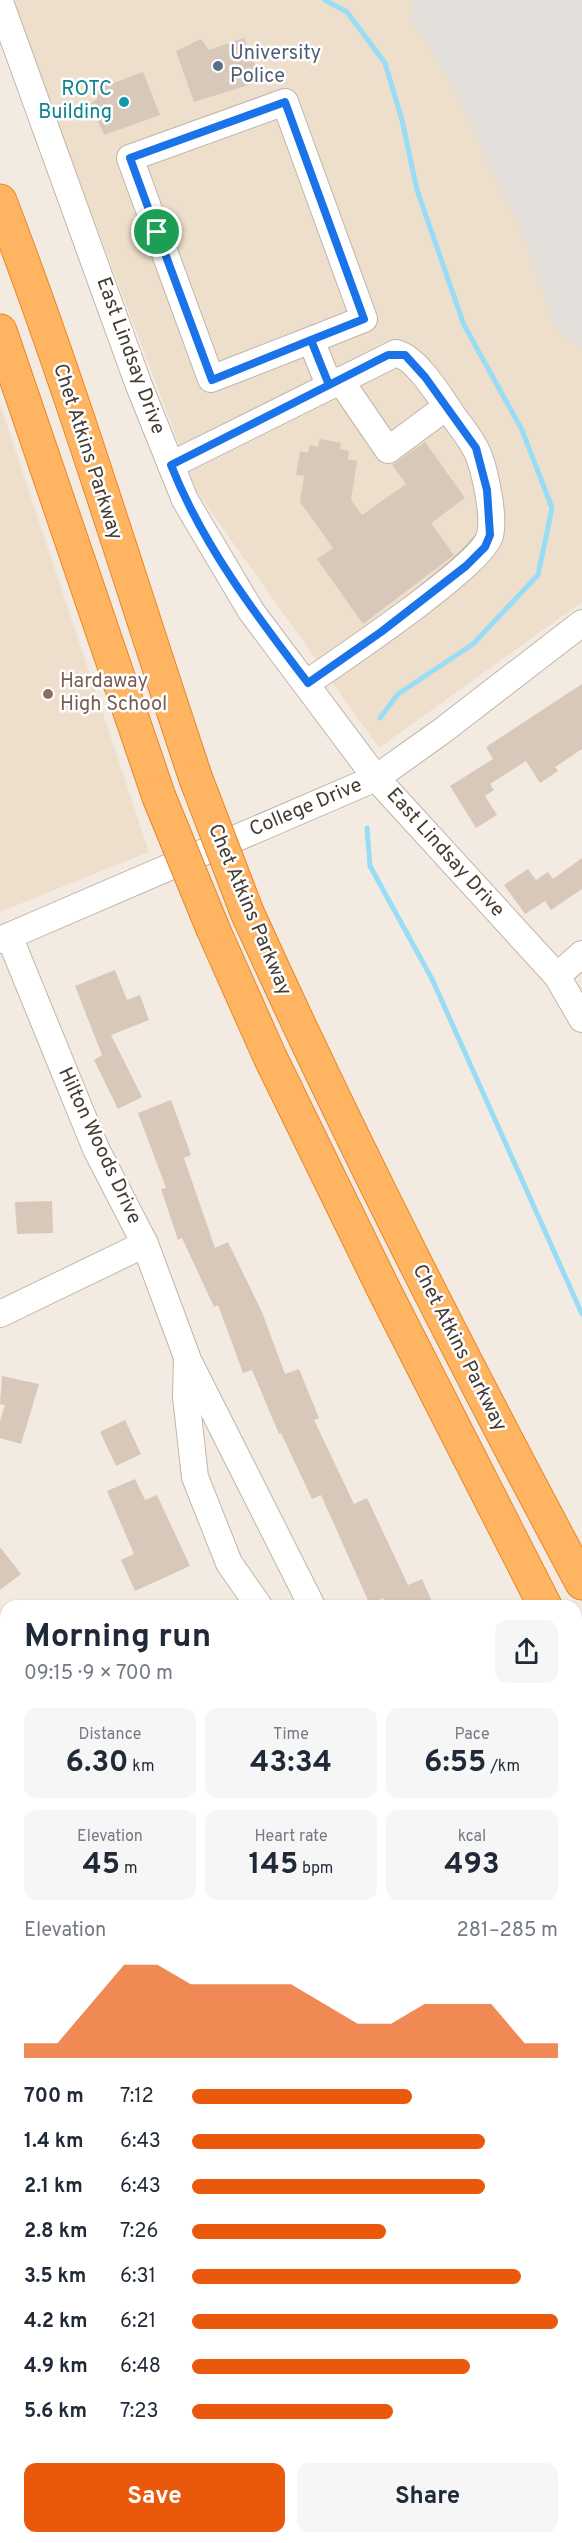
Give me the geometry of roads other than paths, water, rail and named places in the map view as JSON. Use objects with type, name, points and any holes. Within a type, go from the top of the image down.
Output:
[{"type":"highway","name":"Chet Atkins Parkway","points":[[0,201],[76,411],[127,574],[196,779],[247,912],[299,1028],[470,1373],[582,1583]]},
{"type":"highway","name":"Chet Atkins Parkway","points":[[0,331],[159,797],[213,929],[270,1056],[384,1290],[542,1600]]},
{"type":"street","name":"East Lindsay Drive","points":[[0,2],[138,383],[185,500],[251,610],[308,683],[376,777],[557,976],[582,1019]]},
{"type":"street","points":[[285,102],[364,319],[311,340],[212,380],[130,158],[285,102]]},
{"type":"street","points":[[311,340],[334,382],[388,450],[447,407]]},
{"type":"street","points":[[171,465],[388,355],[405,355],[447,407],[476,448],[491,517],[490,535],[485,547],[466,566],[381,632],[308,683]]},
{"type":"street","name":"College Drive","points":[[5,938],[376,777],[442,731],[582,623]]},
{"type":"street","name":"Hilton Woods Drive","points":[[5,938],[96,1149],[145,1244],[187,1358],[309,1600]]},
{"type":"street","points":[[557,976],[582,954]]},
{"type":"street","points":[[0,1314],[145,1244]]},
{"type":"street","name":"Hilton Woods Drive","points":[[187,1358],[186,1397],[195,1477],[229,1563],[255,1600]]},
{"type":"waterway","points":[[325,0],[347,12],[385,63],[402,120],[417,190],[464,325],[522,430],[552,508],[538,575],[473,644],[398,694],[380,718]]},
{"type":"waterway","points":[[367,828],[370,866],[432,979],[582,1314]]},
{"type":"place","name":"University Police","points":[[218,66]]},
{"type":"place","name":"ROTC Building","points":[[124,102]]},
{"type":"place","name":"Hardaway High School","points":[[48,694]]}]
